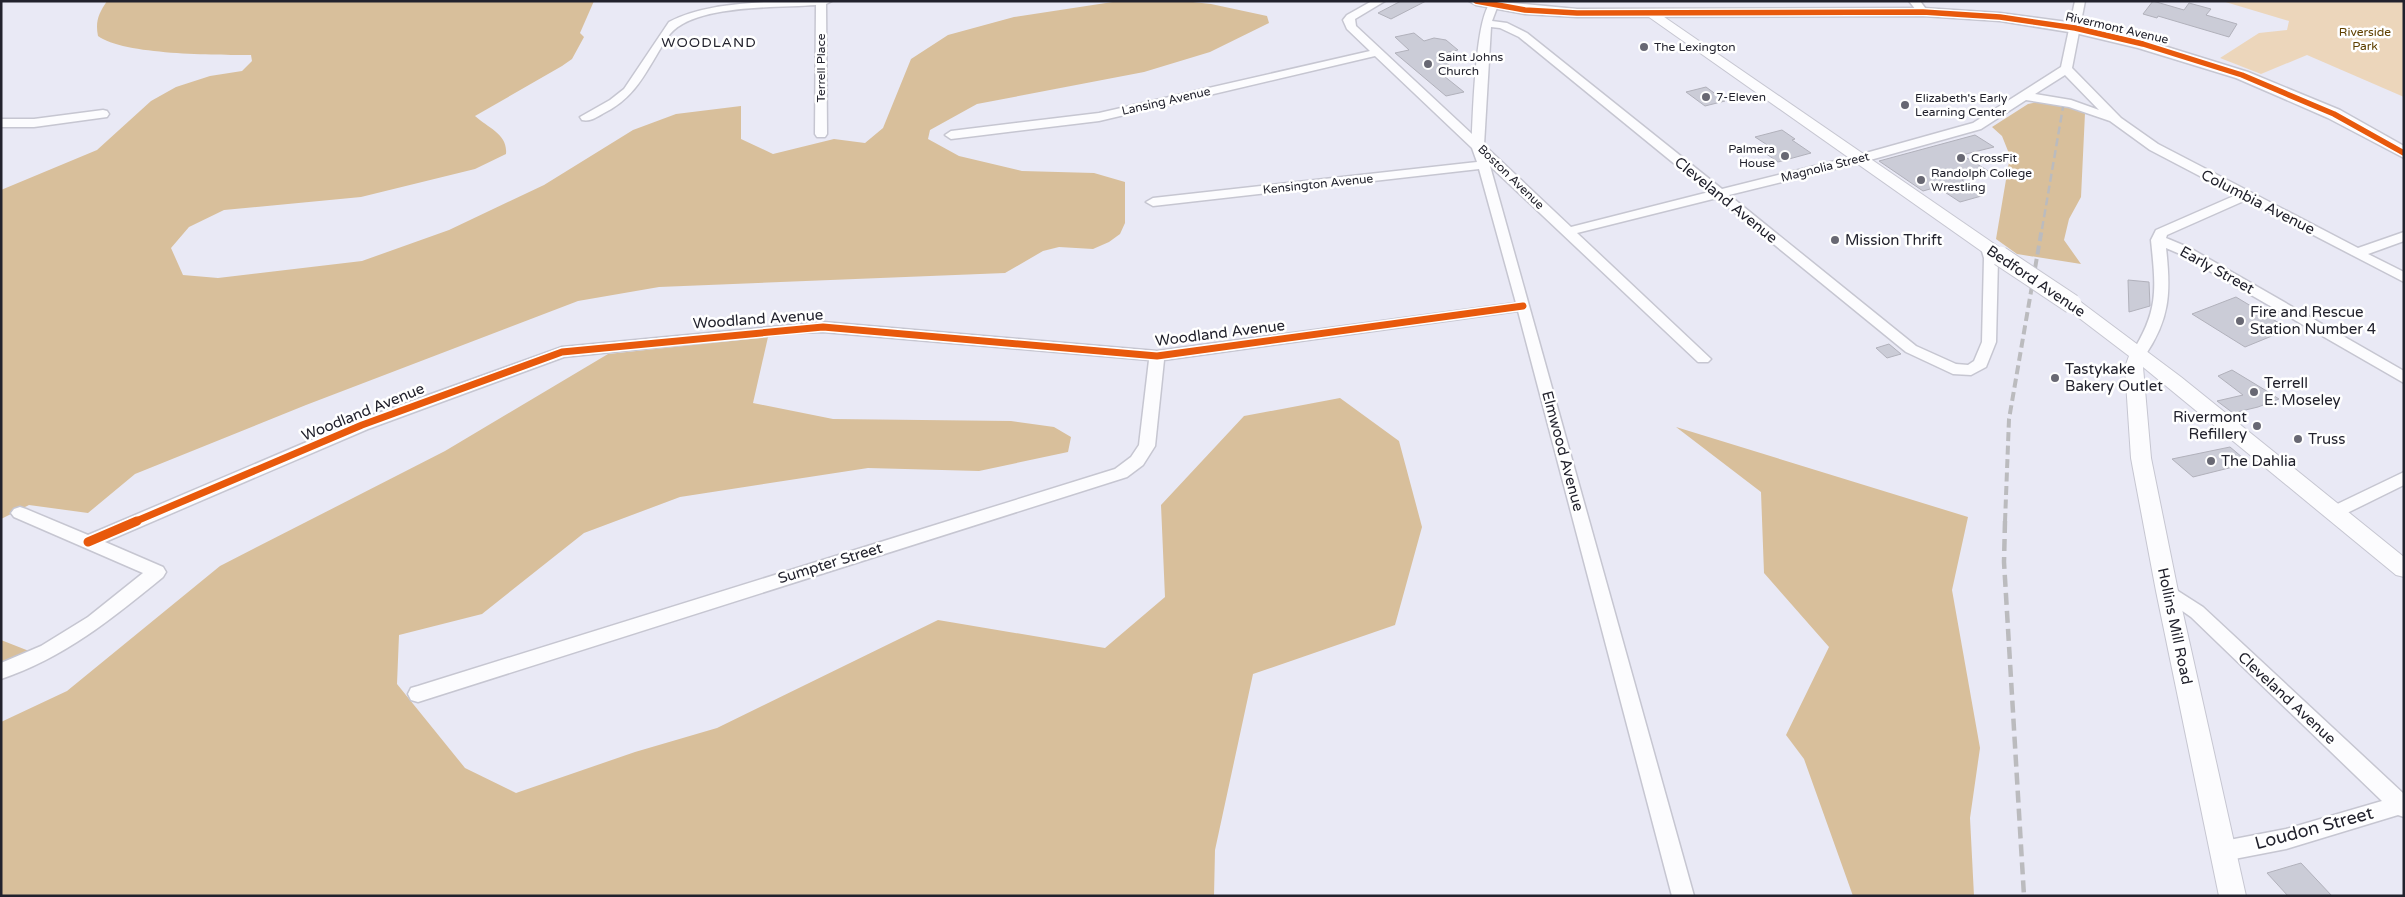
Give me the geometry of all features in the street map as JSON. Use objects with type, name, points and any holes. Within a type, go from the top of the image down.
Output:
[{"type":"main road","name":"Rivermont Avenue","points":[[1476,1],[1525,10],[1576,14],[1654,14],[1918,6],[2075,28],[2170,51],[2242,75],[2334,114],[2404,153]]},
{"type":"street","points":[[704,1],[728,10]]},
{"type":"street","points":[[586,117],[611,105],[628,92],[673,25],[686,17],[728,10],[827,1]]},
{"type":"street","name":"Boston Avenue","points":[[1380,1],[1348,20],[1351,26],[1703,359]]},
{"type":"street","points":[[2066,69],[2080,1]]},
{"type":"street","name":"Terrell Place","points":[[821,2],[822,134]]},
{"type":"street","name":"Elmwood Avenue","points":[[1493,5],[1486,23],[1477,144],[1493,192],[1683,896]]},
{"type":"street","name":"Bedford Avenue","points":[[1654,14],[1859,159],[2072,304],[2140,354],[2404,569]]},
{"type":"street","name":"Cleveland Avenue","points":[[1486,23],[1503,25],[1522,35],[1911,349],[1953,369],[1970,370],[1981,364],[1989,342],[1992,258],[1994,252]]},
{"type":"street","name":"Lansing Avenue","points":[[951,135],[1099,117],[1379,52]]},
{"type":"street","name":"Magnolia Street","points":[[1569,232],[1859,159],[1977,126],[2066,69]]},
{"type":"street","name":"Columbia Avenue","points":[[2066,69],[2117,121],[2154,147],[2404,278]]},
{"type":"street","name":"Columbia Avenue","points":[[2025,96],[2071,104],[2117,121]]},
{"type":"street","points":[[1,123],[34,123],[103,114]]},
{"type":"street","name":"Kensington Avenue","points":[[1153,202],[1483,165]]},
{"type":"street","points":[[2140,354],[2150,340],[2160,313],[2164,294],[2158,240],[2160,233],[2245,196]]},
{"type":"street","points":[[2358,253],[2404,236]]},
{"type":"street","name":"Early Street","points":[[2158,240],[2185,251],[2404,378]]},
{"type":"street","name":"Woodland Avenue","points":[[88,542],[362,426],[562,352],[795,328],[823,327],[1157,356],[1524,306]]},
{"type":"street","name":"Hollins Mill Road","points":[[2140,354],[2134,367],[2141,458],[2167,591],[2233,896]]},
{"type":"street","name":"Sumpter Street","points":[[418,694],[1121,473],[1137,461],[1147,446],[1157,356]]},
{"type":"street","points":[[2335,512],[2404,478]]},
{"type":"street","points":[[1,672],[48,651],[95,622],[156,572],[20,513]]},
{"type":"street","name":"Cleveland Avenue","points":[[2167,591],[2197,612],[2402,805]]},
{"type":"street","name":"Loudon Street","points":[[2224,851],[2286,839],[2402,805]]},
{"type":"green space","name":"Riverside Park","points":[[2222,1],[2404,1],[2404,97],[2307,55],[2261,74],[2220,58],[2259,33],[2287,30],[2289,21]]},
{"type":"shaded area","points":[[107,1],[594,1],[580,33],[584,37],[572,59],[475,116],[500,136],[506,147],[506,154],[475,169],[361,197],[224,210],[189,227],[171,248],[183,275],[218,278],[362,261],[449,230],[544,185],[633,130],[676,114],[741,106],[741,139],[773,154],[834,139],[865,143],[883,128],[911,59],[948,35],[1014,17],[1119,1],[1184,1],[1211,4],[1267,16],[1269,23],[1210,52],[1144,72],[977,104],[930,130],[928,139],[959,156],[1022,171],[1094,173],[1125,182],[1125,223],[1120,234],[1109,242],[1093,249],[1059,247],[1043,251],[1005,273],[659,287],[578,301],[306,405],[135,474],[88,513],[29,505],[1,519],[1,190],[97,150],[151,101],[176,87],[210,76],[242,71],[252,61],[251,55],[171,53],[128,47],[110,42],[98,36],[97,31],[98,17]]},
{"type":"shaded area","points":[[2037,102],[2058,104],[2085,113],[2081,197],[2069,219],[2064,240],[2081,264],[2017,254],[1996,239],[2010,156],[2002,136],[1992,127],[2028,104]]},
{"type":"shaded area","points":[[768,337],[753,403],[833,419],[1011,421],[1054,427],[1071,437],[1068,452],[979,471],[868,468],[680,497],[584,533],[482,614],[399,635],[397,684],[465,768],[516,793],[635,752],[717,728],[938,620],[1105,648],[1165,597],[1161,505],[1244,416],[1340,398],[1399,441],[1422,527],[1395,625],[1253,674],[1215,850],[1214,896],[1,896],[1,722],[67,691],[220,566],[445,451],[608,354]]},
{"type":"shaded area","points":[[1676,427],[1968,517],[1952,590],[1980,748],[1970,818],[1974,896],[1853,896],[1804,759],[1786,735],[1829,647],[1764,573],[1761,492]]},
{"type":"shaded area","points":[[1,640],[29,651],[1,662]]},
{"type":"building","points":[[1401,1],[1426,1],[1391,19],[1378,13]]},
{"type":"building","points":[[2153,1],[2184,10],[2189,3],[2211,9],[2206,15],[2237,24],[2229,37],[2158,16],[2157,18],[2143,14]]},
{"type":"building","name":"Saint Johns Church","points":[[1414,33],[1424,41],[1434,38],[1446,40],[1458,50],[1437,55],[1458,73],[1444,76],[1464,92],[1446,96],[1395,53],[1409,50],[1395,37]]},
{"type":"building","name":"7-Eleven","points":[[1706,87],[1725,101],[1705,106],[1686,92]]},
{"type":"building","points":[[1782,130],[1795,139],[1792,140],[1811,153],[1778,162],[1765,153],[1775,150],[1755,137]]},
{"type":"building","points":[[1975,135],[1994,147],[1962,155],[1990,172],[1962,180],[1985,195],[1960,202],[1937,187],[1923,191],[1879,161]]},
{"type":"building","points":[[2128,280],[2149,282],[2150,306],[2129,312]]},
{"type":"building","name":"Fire and Rescue Station Number 4","points":[[2236,297],[2289,329],[2245,347],[2192,314]]},
{"type":"building","points":[[1889,344],[1901,354],[1887,358],[1876,348]]},
{"type":"building","name":"Terrell E. Moseley","points":[[2232,370],[2279,399],[2258,407],[2233,413],[2217,401],[2243,395],[2218,376]]},
{"type":"building","name":"The Dahlia","points":[[2230,447],[2249,463],[2193,477],[2172,459]]},
{"type":"building","points":[[2301,863],[2332,896],[2288,896],[2267,873]]},
{"type":"railway","points":[[2042,229],[2063,107]]},
{"type":"railway","points":[[2005,522],[2009,419],[2042,228]]},
{"type":"railway","points":[[2005,521],[2004,562],[2024,896]]},
{"type":"cycle path","points":[[1476,1],[1525,10],[1577,13],[1923,12],[2000,17],[2075,28],[2143,44],[2242,75],[2334,114],[2404,153]]},
{"type":"cycle path","points":[[88,542],[362,425],[562,352],[795,328],[823,327],[1157,356],[1523,306]]},
{"type":"place","name":"The Lexington","points":[[1644,47]]},
{"type":"place","name":"Saint Johns Church","points":[[1428,64]]},
{"type":"place","name":"7-Eleven","points":[[1706,97]]},
{"type":"place","name":"Elizabeth's Early Learning Center","points":[[1905,105]]},
{"type":"place","name":"Palmera House","points":[[1785,156]]},
{"type":"place","name":"CrossFit","points":[[1961,158]]},
{"type":"place","name":"Randolph College Wrestling","points":[[1921,180]]},
{"type":"place","name":"Mission Thrift","points":[[1835,240]]},
{"type":"place","name":"Fire and Rescue Station Number 4","points":[[2240,321]]},
{"type":"place","name":"Tastykake Bakery Outlet","points":[[2055,378]]},
{"type":"place","name":"Terrell E. Moseley","points":[[2254,392]]},
{"type":"place","name":"Rivermont Refillery","points":[[2257,426]]},
{"type":"place","name":"Truss","points":[[2298,439]]},
{"type":"place","name":"The Dahlia","points":[[2211,461]]},
{"type":"district","name":"WOODLAND","points":[[709,42]]}]
